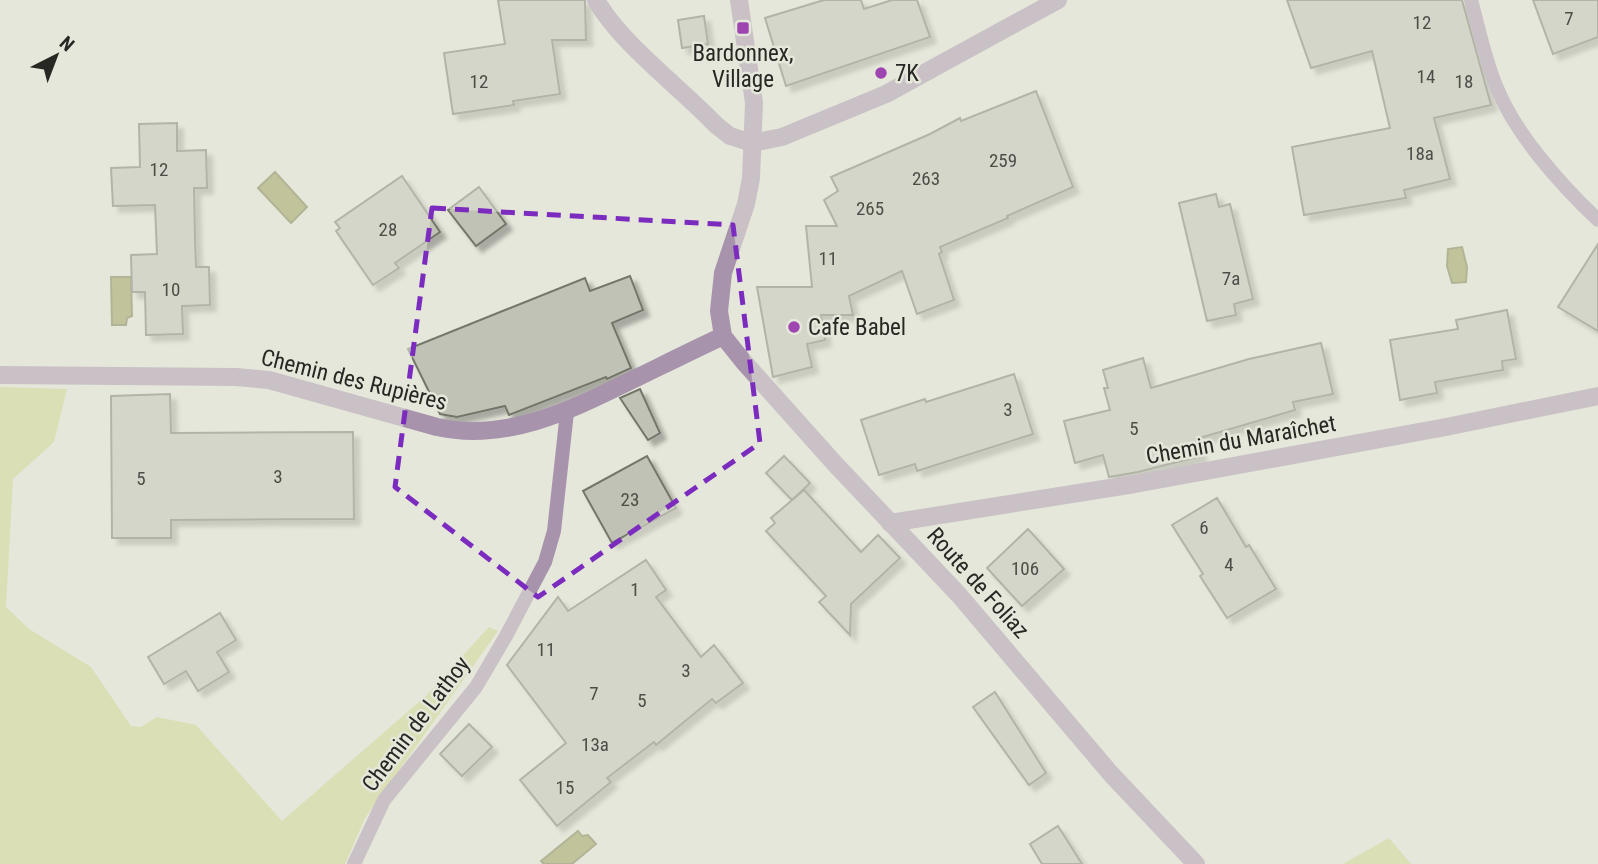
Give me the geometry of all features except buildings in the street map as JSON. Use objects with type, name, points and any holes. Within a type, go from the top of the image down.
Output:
[{"type":"street","points":[[596,0],[604,15],[622,35],[716,125],[730,136],[752,143],[782,137],[886,94],[1058,0]]},
{"type":"street","points":[[723,336],[719,293],[746,204],[751,178],[754,103],[739,0]]},
{"type":"street","name":"Chemin des Rupières","points":[[0,375],[236,377],[269,380],[459,432],[508,429],[567,412],[723,336]]},
{"type":"street","name":"Route de Foliaz","points":[[723,336],[890,523],[959,595],[1111,774],[1196,864]]},
{"type":"street","name":"Chemin du Maraîchet","points":[[890,523],[1135,484],[1598,396]]},
{"type":"lane","points":[[1476,2],[1496,87],[1509,112],[1544,160],[1598,220]]},
{"type":"lane","name":"Chemin de Lathoy","points":[[354,864],[384,800],[476,687],[545,562],[554,531],[567,412]]},
{"type":"highlighted area","points":[[432,208],[733,225],[760,443],[538,597],[395,487]]},
{"type":"shaded area","points":[[275,172],[307,207],[291,223],[258,188]]},
{"type":"shaded area","points":[[1462,247],[1467,267],[1466,282],[1452,283],[1447,266],[1448,249]]},
{"type":"shaded area","points":[[111,277],[131,277],[132,316],[127,318],[126,325],[112,325]]},
{"type":"shaded area","points":[[0,387],[67,389],[54,442],[13,479],[6,607],[29,629],[91,667],[131,726],[141,727],[157,717],[196,725],[282,821],[427,695],[489,627],[498,631],[365,818],[345,864],[0,864]]},
{"type":"shaded area","points":[[578,831],[582,836],[588,835],[596,844],[572,864],[544,864],[541,861]]},
{"type":"shaded area","points":[[1389,838],[1411,864],[1343,864]]},
{"type":"place","name":"Bardonnex, Village","points":[[743,28]]},
{"type":"place","name":"7K","points":[[881,73]]},
{"type":"place","name":"Cafe Babel","points":[[794,327]]}]
